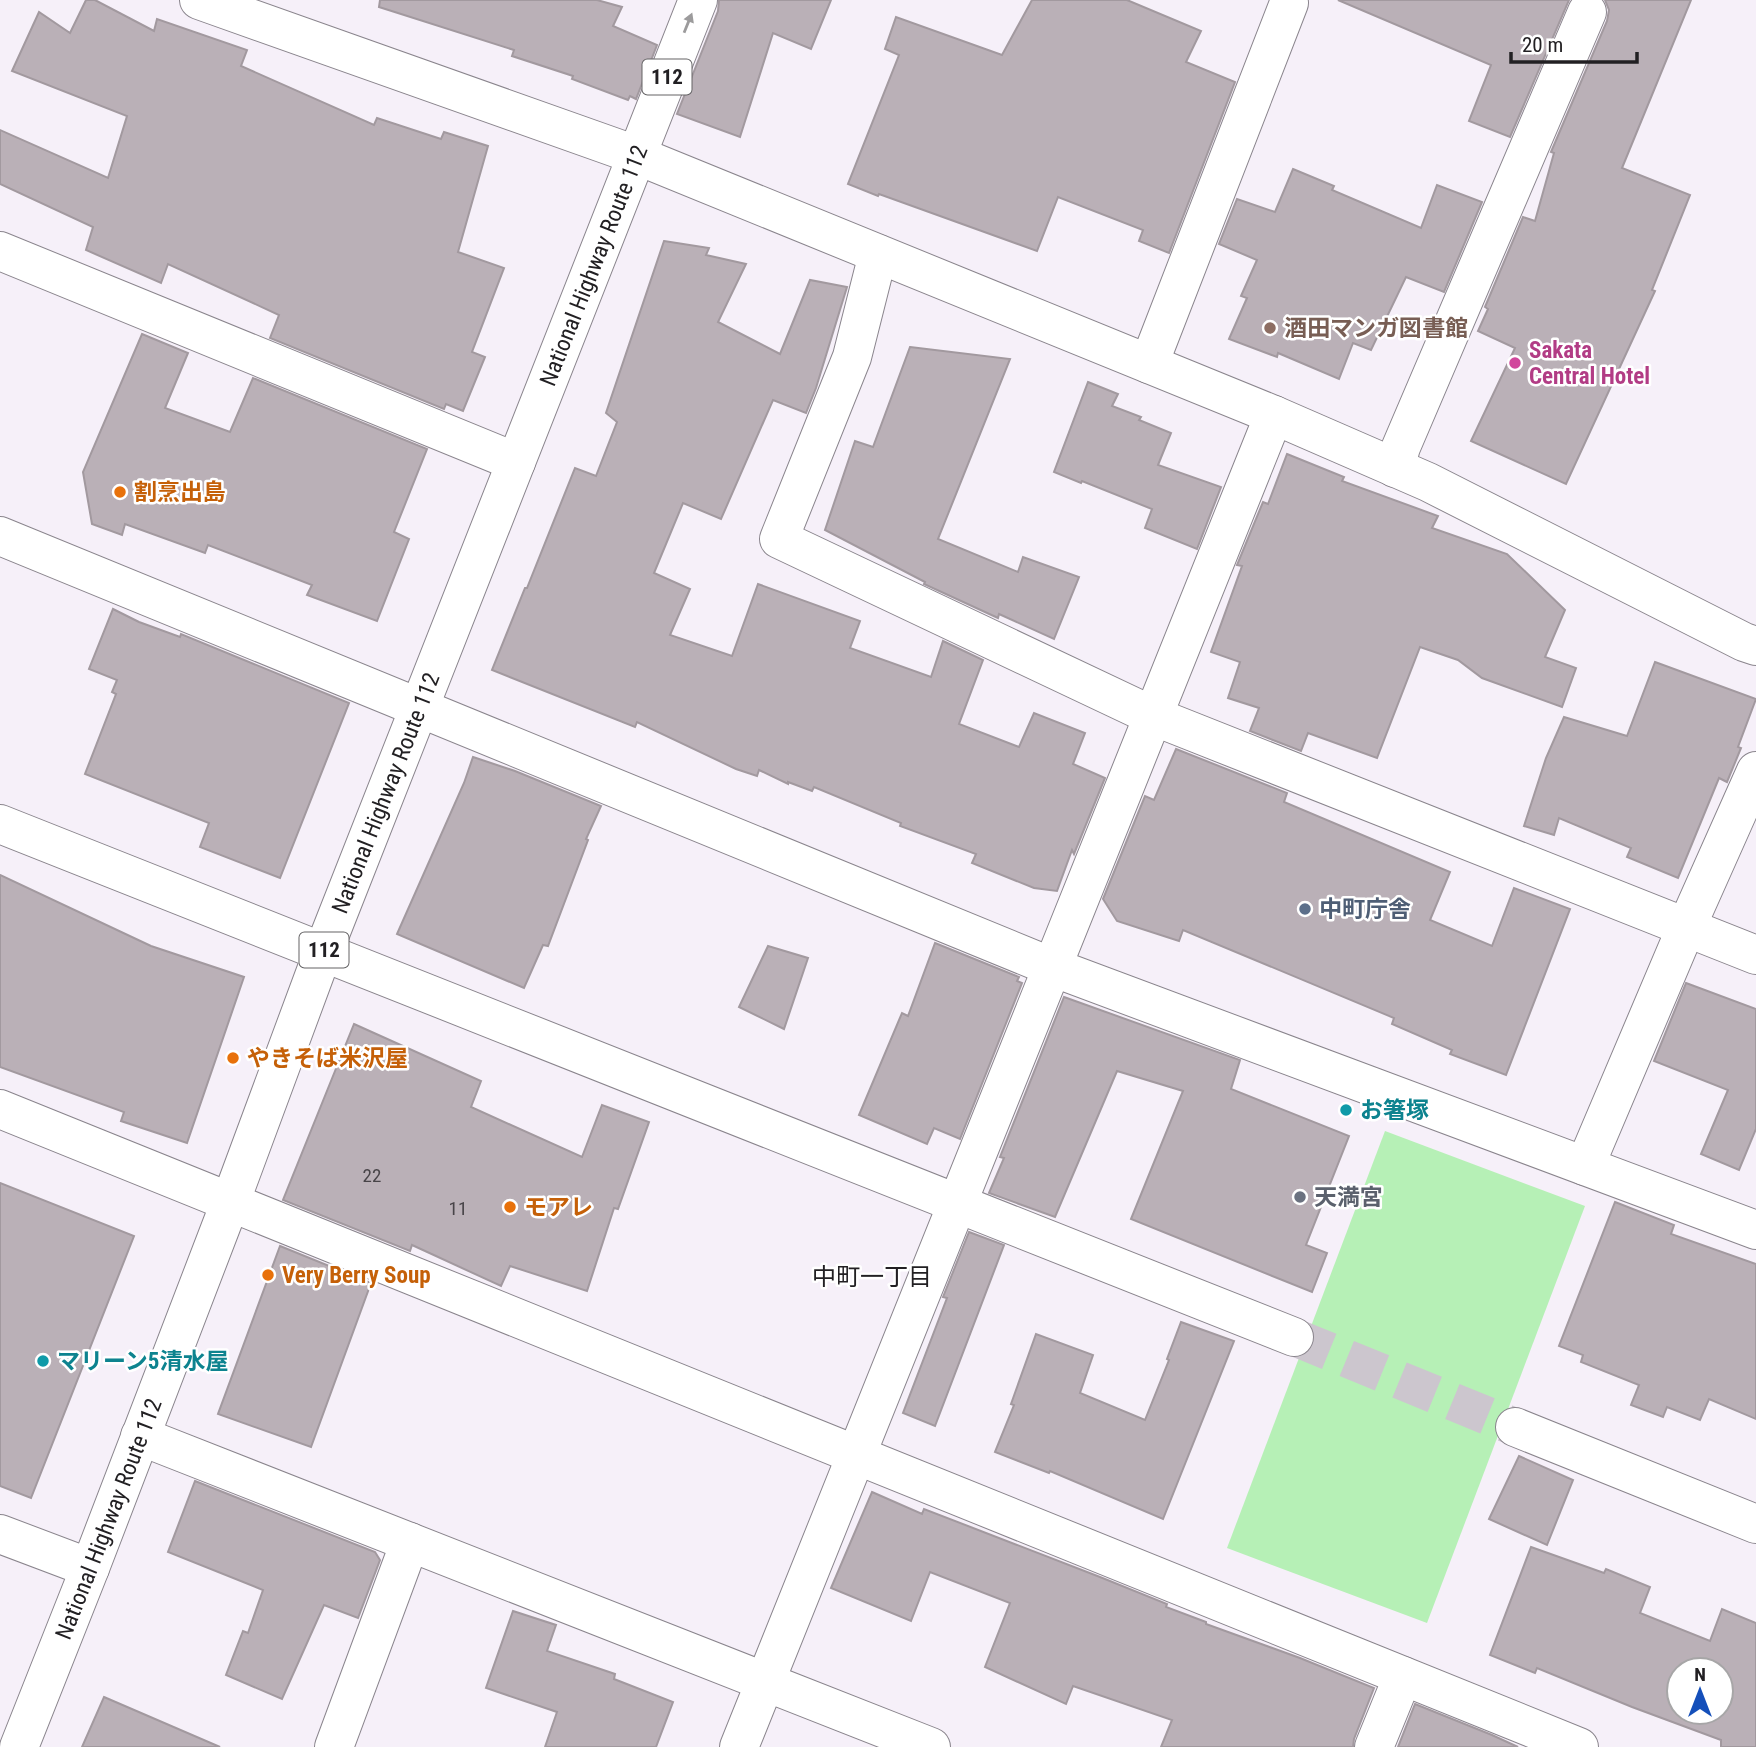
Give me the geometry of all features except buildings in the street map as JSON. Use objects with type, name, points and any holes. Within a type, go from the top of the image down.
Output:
[{"type":"main road","points":[[200,0],[636,155],[1149,363],[1428,481],[1756,646]]},
{"type":"main road","name":"National Highway Route 112","points":[[19,1747],[141,1436],[323,952],[698,0]]},
{"type":"main road","points":[[1149,363],[1289,3]]},
{"type":"main road","points":[[1395,468],[1401,447],[1587,12]]},
{"type":"main road","points":[[0,251],[516,462]]},
{"type":"main road","points":[[878,254],[852,357],[779,539],[1153,716],[1756,955]]},
{"type":"main road","points":[[739,1747],[1273,415]]},
{"type":"main road","points":[[0,536],[1052,967],[1756,1230]]},
{"type":"main road","points":[[1585,1166],[1756,771]]},
{"type":"main road","points":[[0,824],[1294,1336]]},
{"type":"main road","points":[[0,1109],[1579,1747]]},
{"type":"main road","points":[[1515,1427],[1756,1524]]},
{"type":"main road","points":[[141,1436],[931,1747]]},
{"type":"main road","points":[[0,1534],[90,1568]]},
{"type":"main road","points":[[334,1747],[410,1542]]},
{"type":"main road","points":[[1374,1747],[1403,1676]]},
{"type":"green space","points":[[1385,1131],[1585,1206],[1427,1623],[1227,1548]]},
{"type":"tunnel","points":[[1294,1337],[1515,1427]]},
{"type":"place","name":"酒田マンガ図書館","points":[[1270,328]]},
{"type":"place","name":"Sakata Central Hotel","points":[[1515,363]]},
{"type":"place","name":"割烹出島","points":[[120,492]]},
{"type":"place","name":"中町庁舎","points":[[1305,909]]},
{"type":"place","name":"やきそば米沢屋","points":[[233,1058]]},
{"type":"place","name":"お箸塚","points":[[1346,1110]]},
{"type":"place","name":"天満宮","points":[[1300,1197]]},
{"type":"place","name":"モアレ","points":[[510,1207]]},
{"type":"place","name":"Very Berry Soup","points":[[268,1275]]},
{"type":"place","name":"マリーン5清水屋","points":[[43,1361]]},
{"type":"district","name":"中町一丁目","points":[[872,1277]]}]
